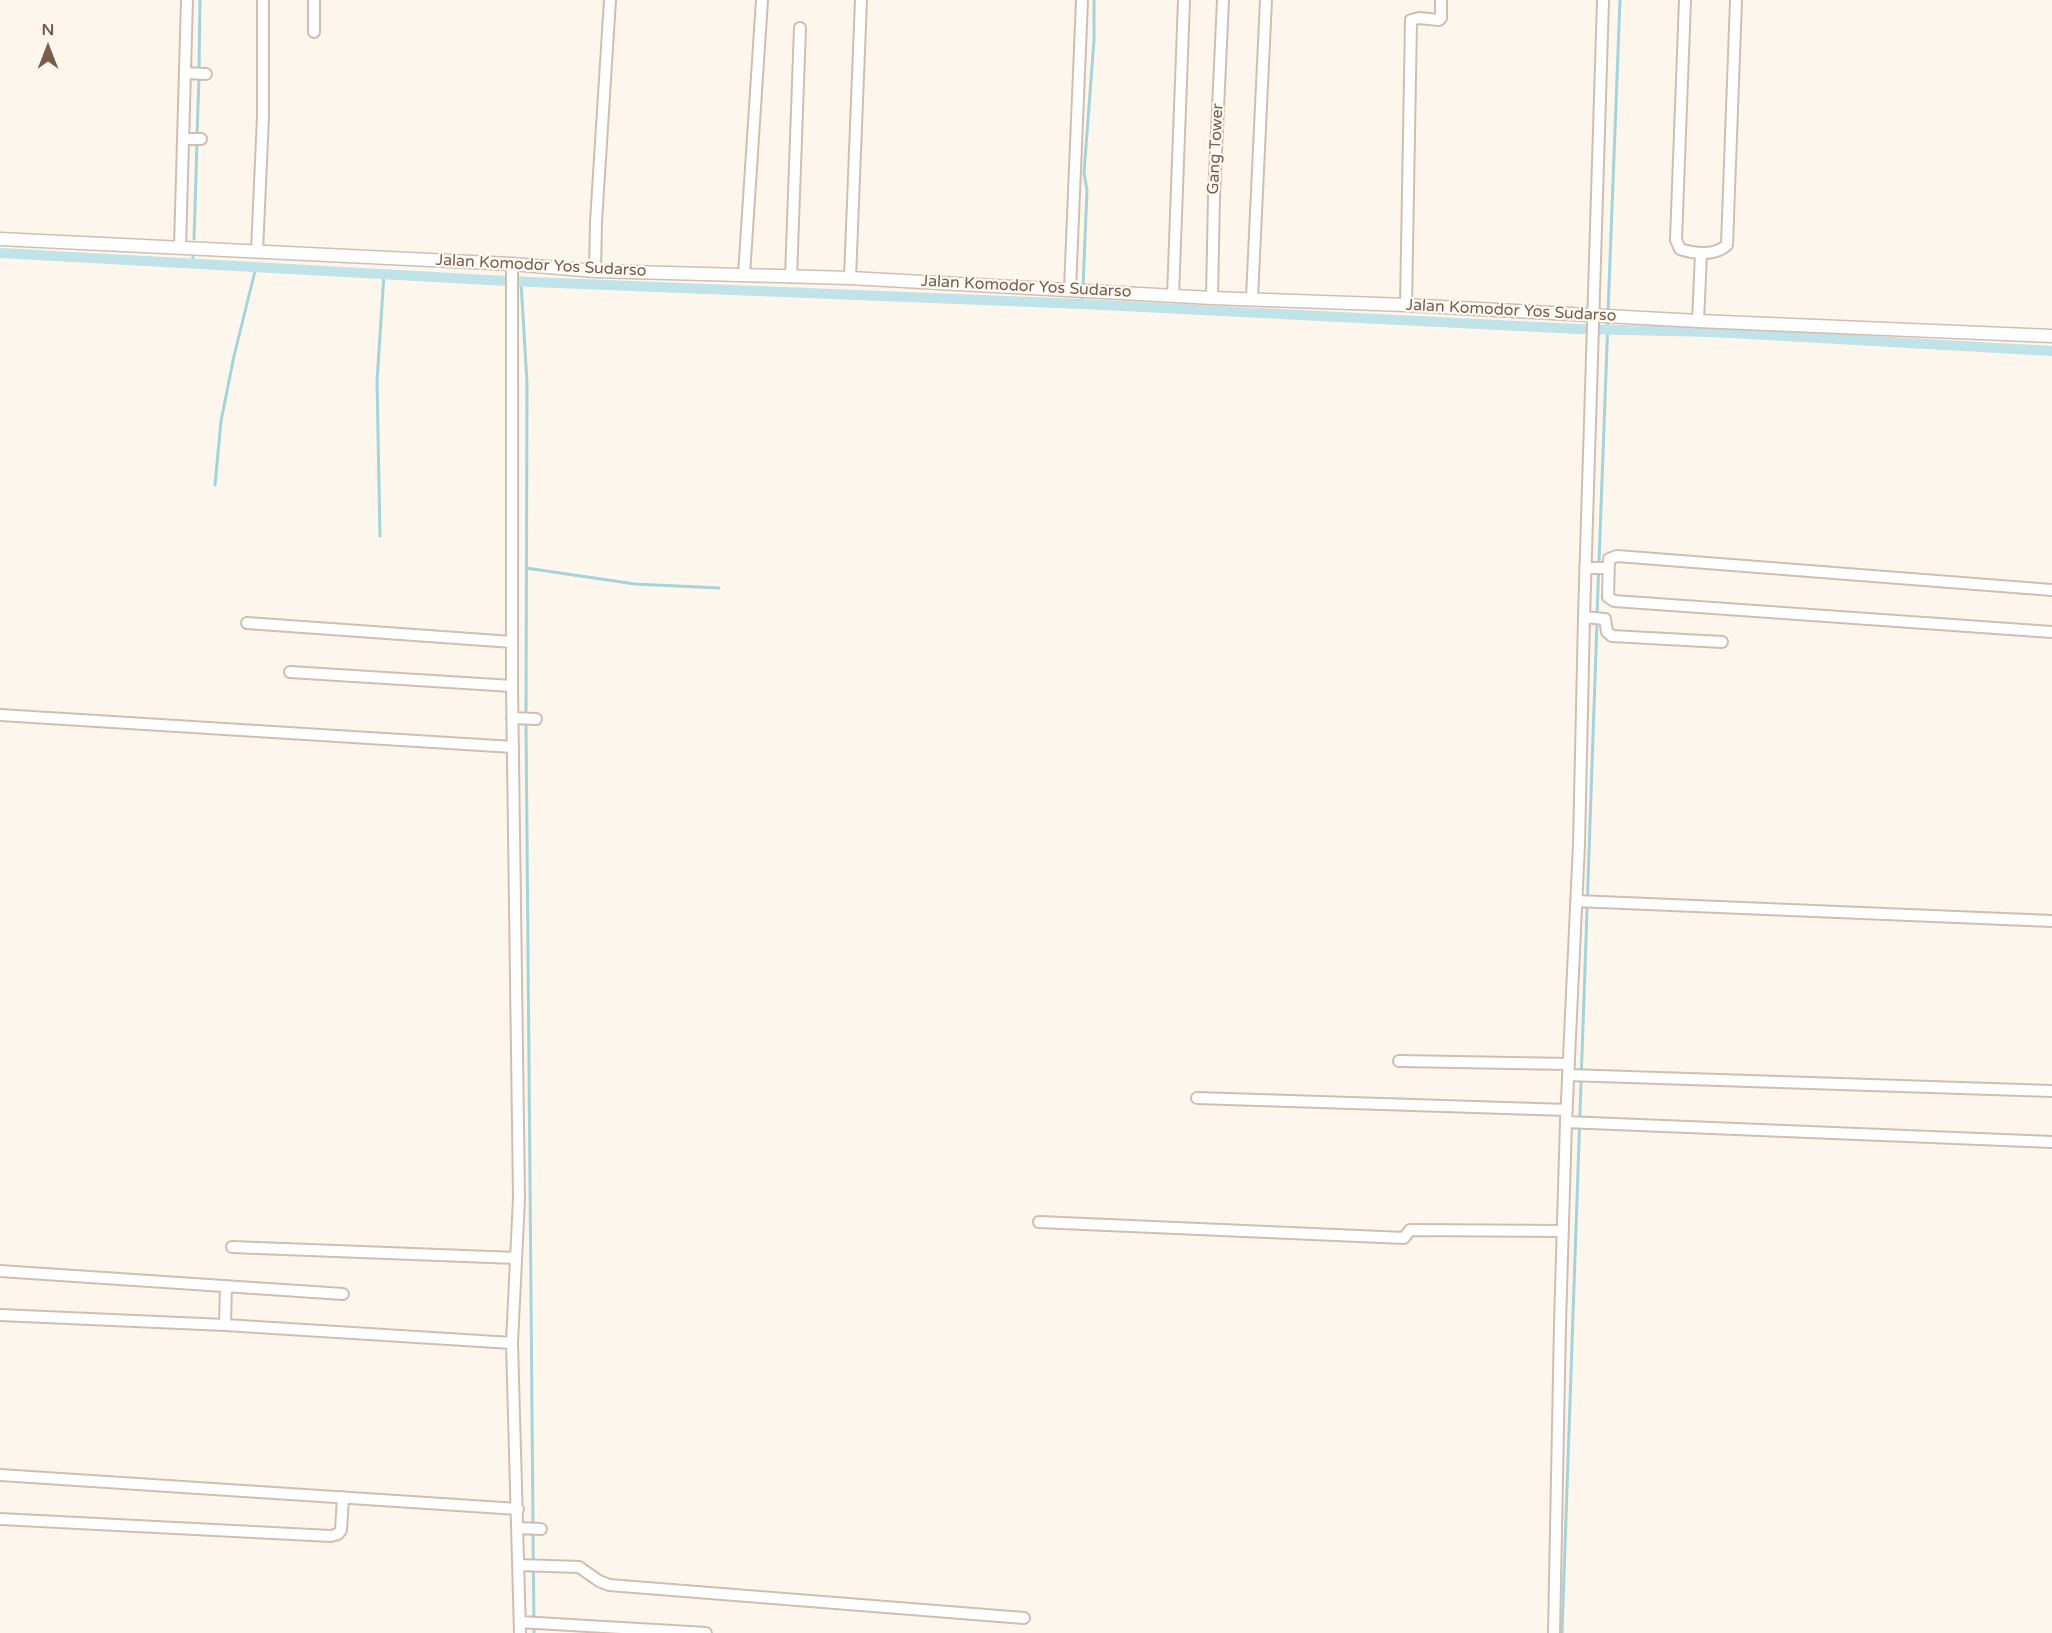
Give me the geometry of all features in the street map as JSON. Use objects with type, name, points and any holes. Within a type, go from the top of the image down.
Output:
[{"type":"street","points":[[180,247],[191,139],[187,0]]},
{"type":"street","points":[[257,251],[263,116],[263,0]]},
{"type":"street","points":[[314,0],[314,32]]},
{"type":"street","points":[[595,271],[610,0]]},
{"type":"street","points":[[744,275],[762,0]]},
{"type":"street","points":[[850,278],[861,0]]},
{"type":"street","points":[[1078,290],[1082,0]]},
{"type":"street","points":[[1173,296],[1184,0]]},
{"type":"street","name":"Gang Tower","points":[[1212,298],[1214,195],[1223,0]]},
{"type":"street","points":[[1252,298],[1266,0]]},
{"type":"street","points":[[1406,305],[1411,20],[1419,18],[1439,20],[1441,0]]},
{"type":"street","points":[[1554,1633],[1563,1231],[1567,1110],[1571,1072],[1579,901],[1603,0]]},
{"type":"street","points":[[1685,0],[1676,240],[1680,249],[1701,254],[1721,250],[1727,245],[1736,0]]},
{"type":"street","points":[[791,277],[800,27]]},
{"type":"street","points":[[189,73],[206,74]]},
{"type":"street","name":"Jalan Komodor Yos Sudarso","points":[[0,239],[257,251],[595,271],[850,278],[1212,298],[1406,305],[1595,318],[1619,316],[2052,336]]},
{"type":"street","points":[[1698,321],[1701,254]]},
{"type":"street","points":[[512,267],[512,686],[516,719],[513,747],[519,1174],[512,1343],[518,1509],[522,1528],[522,1626],[540,1623],[706,1633]]},
{"type":"street","points":[[2052,590],[1617,556],[1609,559],[1606,568],[1608,597],[1614,601],[2052,632]]},
{"type":"street","points":[[1588,568],[1606,568]]},
{"type":"street","points":[[1585,617],[1605,619],[1607,632],[1612,636],[1722,642]]},
{"type":"street","points":[[247,623],[512,642]]},
{"type":"street","points":[[290,672],[512,686]]},
{"type":"street","points":[[0,715],[513,747]]},
{"type":"street","points":[[516,719],[535,719]]},
{"type":"street","points":[[1579,901],[2052,921]]},
{"type":"street","points":[[1399,1061],[1571,1072],[1588,1076],[2052,1091]]},
{"type":"street","points":[[1197,1098],[1567,1110]]},
{"type":"street","points":[[1568,1122],[2052,1142]]},
{"type":"street","points":[[1039,1222],[1404,1239],[1410,1230],[1563,1231]]},
{"type":"street","points":[[232,1246],[516,1258]]},
{"type":"street","points":[[0,1271],[343,1294]]},
{"type":"street","points":[[225,1325],[226,1286]]},
{"type":"street","points":[[0,1315],[225,1325],[512,1343]]},
{"type":"street","points":[[0,1475],[518,1509]]},
{"type":"street","points":[[0,1519],[331,1536],[338,1534],[340,1530],[343,1497]]},
{"type":"street","points":[[522,1528],[540,1529]]},
{"type":"street","points":[[523,1565],[579,1568],[609,1585],[1024,1618]]},
{"type":"waterway","points":[[199,70],[200,0]]},
{"type":"waterway","points":[[1083,287],[1087,190],[1084,173],[1094,40],[1094,0]]},
{"type":"waterway","points":[[1608,312],[1620,0]]},
{"type":"waterway","points":[[197,136],[199,77]]},
{"type":"waterway","points":[[194,239],[197,143]]},
{"type":"waterway","points":[[0,253],[507,281],[1082,304],[1578,329],[1712,332],[2052,351]]},
{"type":"waterway","points":[[193,256],[193,264]]},
{"type":"waterway","points":[[215,485],[221,421],[256,267]]},
{"type":"waterway","points":[[380,536],[377,381],[384,274]]},
{"type":"waterway","points":[[521,282],[527,383],[526,715]]},
{"type":"waterway","points":[[1082,294],[1082,304]]},
{"type":"waterway","points":[[1597,615],[1608,319]]},
{"type":"waterway","points":[[526,568],[635,584],[719,588]]},
{"type":"waterway","points":[[1562,1633],[1597,621]]},
{"type":"waterway","points":[[526,722],[533,1525]]},
{"type":"waterway","points":[[533,1531],[534,1633]]}]
